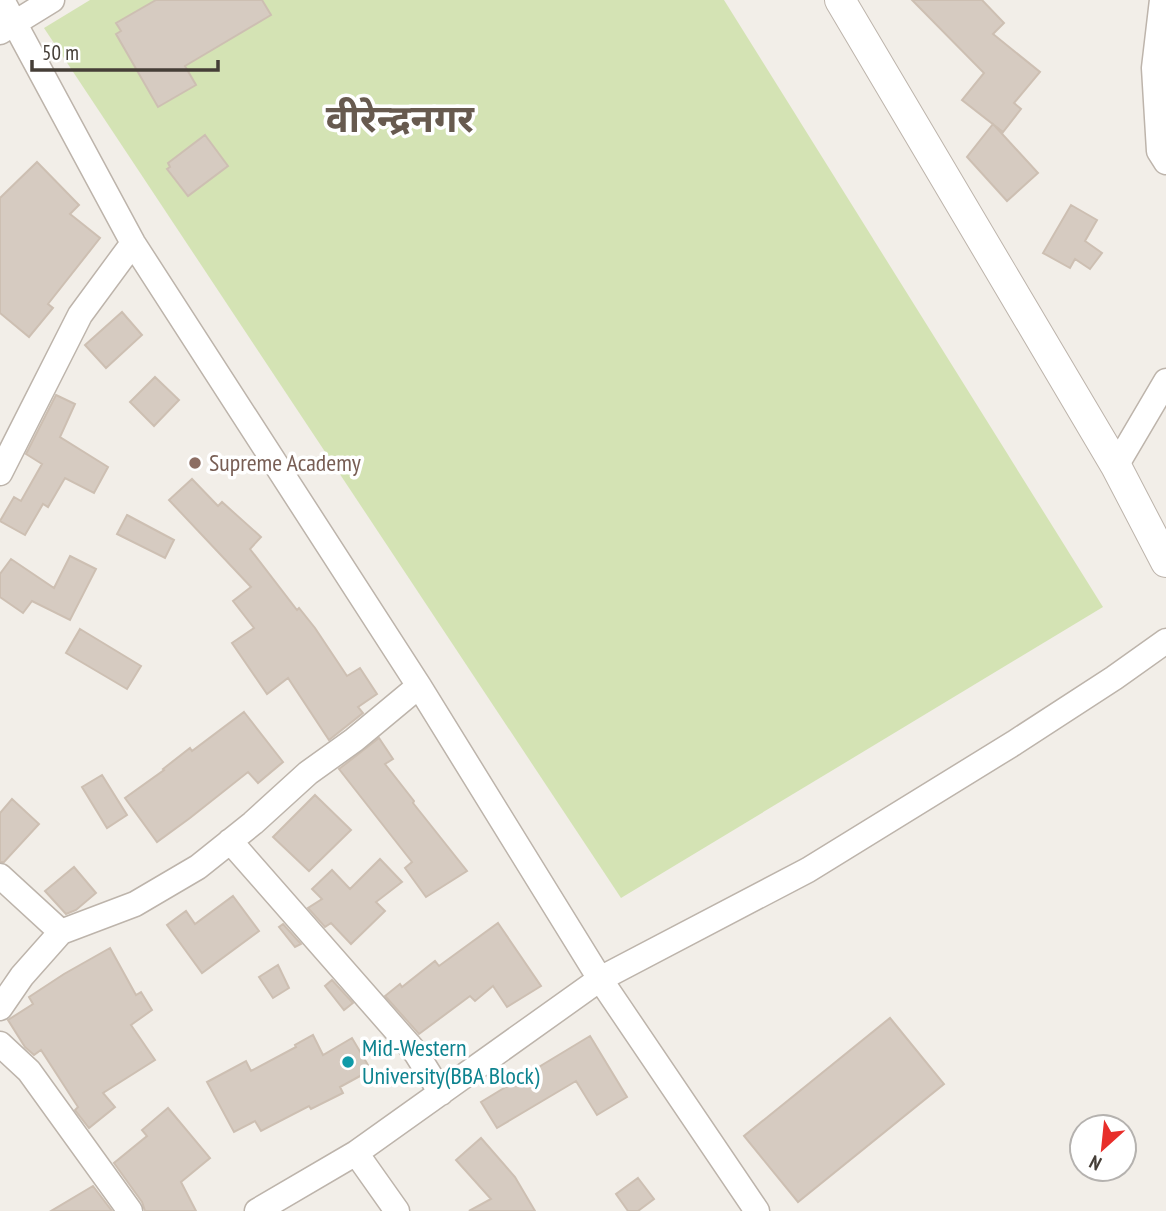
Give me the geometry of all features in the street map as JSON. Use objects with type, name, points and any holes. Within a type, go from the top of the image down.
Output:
[{"type":"street","points":[[2,0],[8,27],[133,243],[419,686],[600,979],[757,1211]]},
{"type":"street","points":[[8,27],[52,0]]},
{"type":"street","points":[[841,0],[1116,466],[1166,562]]},
{"type":"street","points":[[1162,0],[1154,68],[1159,151],[1166,162]]},
{"type":"street","points":[[0,473],[80,315],[133,243]]},
{"type":"street","points":[[1116,466],[1166,381]]},
{"type":"street","points":[[257,1211],[356,1153],[600,979],[807,870],[1014,743],[1166,641]]},
{"type":"street","points":[[0,1007],[22,976],[61,932],[135,904],[198,867],[253,823],[308,773],[354,740],[419,686]]},
{"type":"street","points":[[230,841],[416,1054],[441,1093]]},
{"type":"street","points":[[0,876],[61,932]]},
{"type":"street","points":[[0,1044],[29,1071],[130,1211]]},
{"type":"street","points":[[356,1153],[397,1211]]},
{"type":"green space","points":[[90,0],[724,0],[1103,607],[621,898],[44,28]]},
{"type":"building","points":[[156,0],[262,0],[271,15],[185,66],[196,85],[158,107],[116,34],[121,31],[116,23]]},
{"type":"building","points":[[912,0],[982,0],[1004,23],[993,34],[1040,72],[1014,103],[1021,109],[1003,132],[962,100],[984,73]]},
{"type":"building","points":[[993,124],[1038,173],[1007,201],[967,157]]},
{"type":"building","points":[[205,135],[228,166],[188,196],[167,169],[170,167],[168,163]]},
{"type":"building","points":[[37,162],[79,205],[70,214],[100,238],[48,304],[53,308],[29,337],[0,313],[0,198]]},
{"type":"building","points":[[1071,205],[1097,220],[1085,241],[1102,253],[1090,269],[1075,259],[1070,268],[1043,253]]},
{"type":"building","points":[[122,312],[142,335],[106,368],[85,345]]},
{"type":"building","points":[[155,377],[179,400],[154,426],[130,402]]},
{"type":"building","points":[[56,395],[75,404],[60,437],[108,467],[94,493],[65,478],[48,507],[43,504],[25,535],[0,521],[14,497],[21,501],[42,464],[26,454]]},
{"type":"building","points":[[192,479],[218,506],[222,502],[261,537],[250,549],[297,610],[299,608],[315,628],[347,676],[360,668],[377,694],[358,707],[363,713],[329,740],[288,678],[267,694],[232,643],[254,628],[233,601],[251,587],[169,500]]},
{"type":"building","points":[[127,515],[174,540],[165,558],[117,534]]},
{"type":"building","points":[[70,556],[96,569],[70,620],[32,601],[23,613],[0,597],[0,574],[11,559],[54,588]]},
{"type":"building","points":[[80,629],[141,666],[127,689],[66,653]]},
{"type":"building","points":[[244,712],[283,762],[258,783],[248,772],[157,842],[125,798],[190,748],[192,751]]},
{"type":"building","points":[[379,738],[393,759],[385,764],[467,871],[426,897],[405,868],[412,862],[339,769]]},
{"type":"building","points":[[102,775],[127,815],[107,828],[82,787]]},
{"type":"building","points":[[315,795],[351,830],[309,871],[273,837]]},
{"type":"building","points":[[12,799],[39,824],[4,862],[0,862],[0,813]]},
{"type":"building","points":[[380,859],[402,882],[376,902],[385,911],[351,944],[331,923],[325,927],[308,908],[322,899],[312,889],[332,870],[350,889]]},
{"type":"building","points":[[74,867],[96,893],[76,910],[66,914],[45,891]]},
{"type":"building","points":[[233,896],[259,931],[202,973],[167,925],[186,911],[195,924]]},
{"type":"building","points":[[498,923],[541,986],[507,1007],[493,986],[475,1001],[470,996],[419,1034],[385,996],[400,984],[402,987],[435,961],[439,966]]},
{"type":"building","points":[[283,924],[301,944],[295,947],[279,927]]},
{"type":"building","points":[[110,948],[136,995],[141,992],[152,1010],[131,1025],[155,1060],[103,1093],[115,1107],[89,1128],[75,1110],[78,1107],[41,1050],[34,1055],[25,1047],[8,1020],[33,1004],[29,997]]},
{"type":"building","points":[[278,965],[289,988],[273,998],[259,977]]},
{"type":"building","points":[[332,980],[353,1003],[344,1010],[325,986]]},
{"type":"building","points":[[890,1018],[944,1084],[798,1202],[744,1136]]},
{"type":"building","points":[[313,1035],[323,1055],[352,1038],[371,1070],[340,1087],[343,1093],[311,1109],[309,1106],[261,1131],[255,1121],[234,1132],[207,1082],[246,1061],[251,1071]]},
{"type":"building","points":[[590,1036],[627,1097],[597,1115],[576,1081],[497,1128],[481,1102]]},
{"type":"building","points":[[168,1108],[210,1158],[181,1182],[196,1211],[145,1211],[142,1202],[114,1163],[147,1136],[142,1130]]},
{"type":"building","points":[[481,1138],[515,1177],[535,1211],[469,1211],[491,1199],[456,1160]]},
{"type":"building","points":[[638,1178],[654,1199],[638,1211],[628,1211],[616,1194]]},
{"type":"building","points":[[93,1186],[112,1211],[51,1211]]},
{"type":"place","name":"Supreme Academy","points":[[195,463]]},
{"type":"place","name":"Mid-Western University(BBA Block)","points":[[348,1062]]},
{"type":"district","name":"वीरेन्द्रनगर","points":[[400,119]]}]
